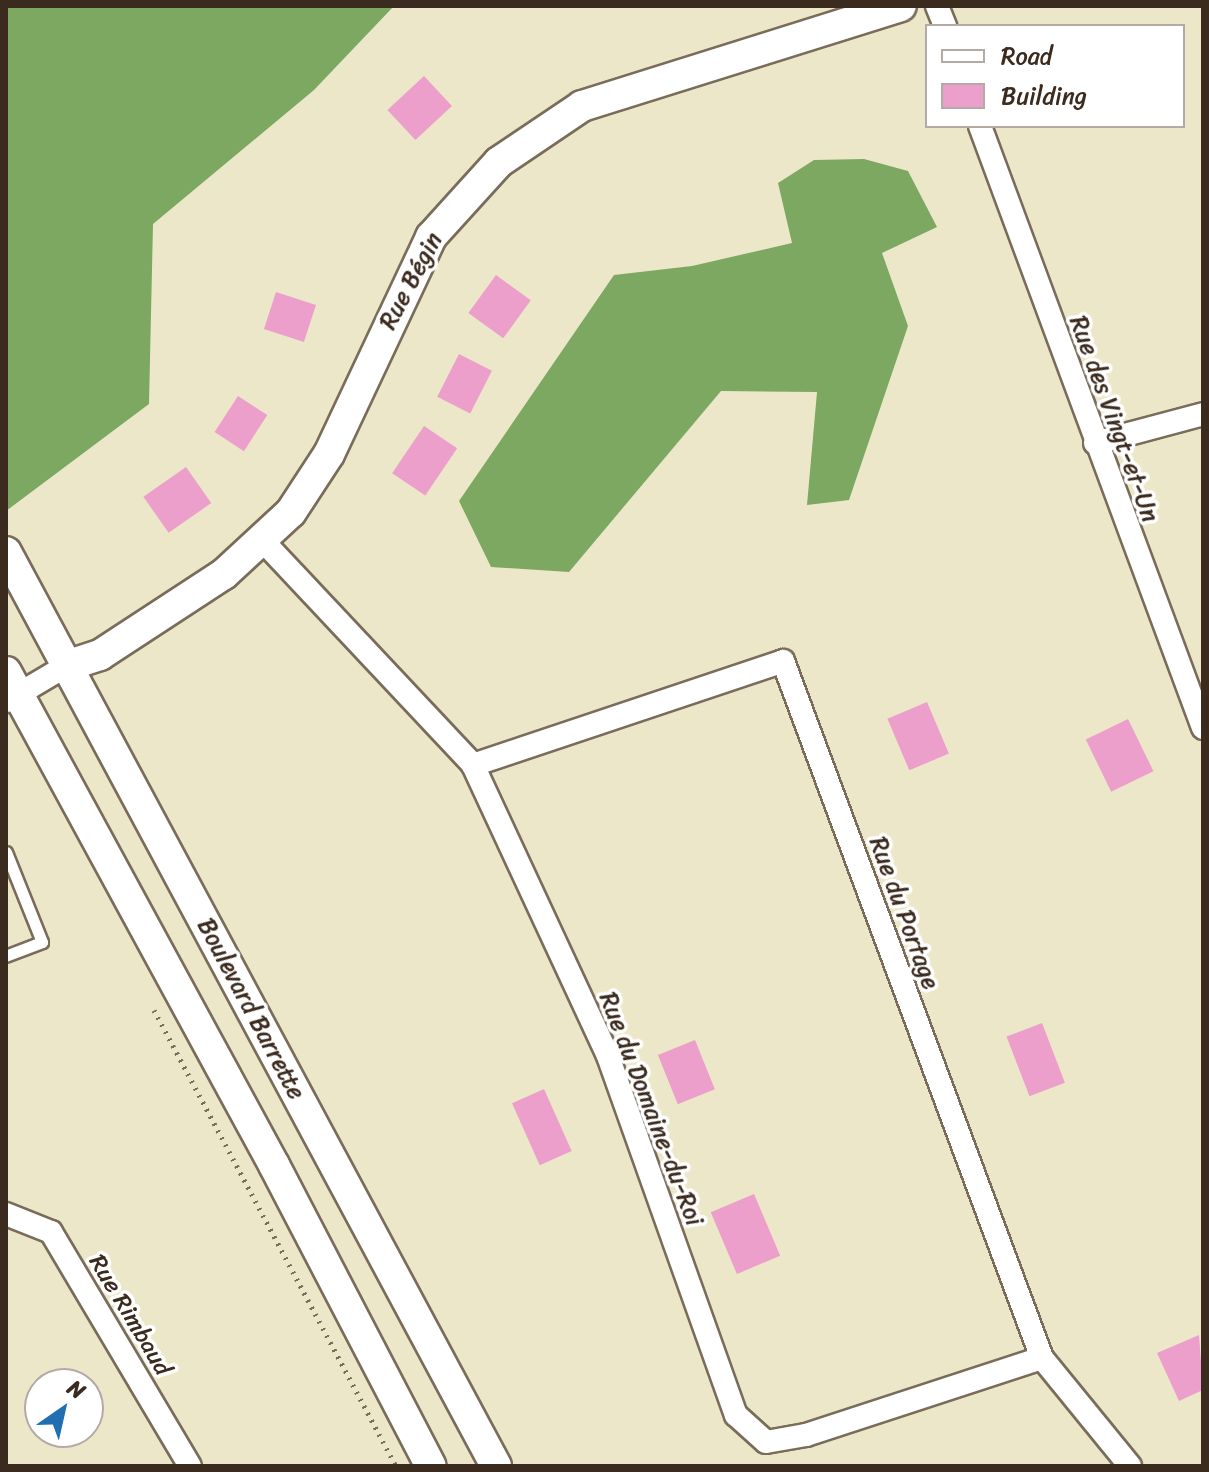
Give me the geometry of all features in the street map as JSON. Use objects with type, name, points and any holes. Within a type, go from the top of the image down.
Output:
[{"type":"main road","name":"Rue Bégin","points":[[66,666],[100,655],[263,541],[291,512],[329,454],[431,237],[499,162],[582,106],[901,6]]},
{"type":"main road","name":"Boulevard Barrette","points":[[6,552],[496,1466]]},
{"type":"main road","points":[[10,690],[274,1165],[431,1466]]},
{"type":"street","name":"Rue des Vingt-et-Un","points":[[981,128],[1203,728]]},
{"type":"street","points":[[1095,443],[1203,414]]},
{"type":"street","name":"Rue du Domaine-du-Roi","points":[[263,541],[473,765],[608,1056],[736,1415],[766,1442],[806,1435],[1042,1358]]},
{"type":"street","name":"Rue du Portage","points":[[473,765],[783,661],[1042,1358],[1130,1466]]},
{"type":"street","points":[[10,690],[66,666]]},
{"type":"street","name":"Rue Rimbaud","points":[[6,1214],[51,1232],[186,1465]]},
{"type":"lane","points":[[6,852],[42,942],[6,956]]},
{"type":"path","points":[[153,1007],[396,1466]]},
{"type":"green space","points":[[6,6],[394,6],[314,90],[153,224],[149,404],[6,511]]},
{"type":"green space","points":[[864,159],[908,171],[937,227],[882,253],[908,326],[849,500],[807,505],[817,392],[721,391],[569,572],[491,567],[459,501],[614,275],[692,266],[792,243],[778,183],[814,160]]},
{"type":"building","points":[[424,76],[452,106],[415,140],[387,110]]},
{"type":"building","points":[[496,275],[531,300],[503,338],[468,313]]},
{"type":"building","points":[[276,292],[316,305],[304,342],[264,329]]},
{"type":"building","points":[[459,354],[492,371],[470,414],[437,397]]},
{"type":"building","points":[[238,396],[267,415],[244,451],[215,432]]},
{"type":"building","points":[[424,426],[457,448],[425,496],[392,473]]},
{"type":"building","points":[[186,467],[211,503],[169,533],[143,497]]},
{"type":"building","points":[[927,702],[949,754],[909,770],[887,719]]},
{"type":"building","points":[[1128,719],[1153,771],[1111,792],[1086,740]]},
{"type":"building","points":[[1042,1023],[1065,1083],[1029,1096],[1007,1037]]},
{"type":"building","points":[[695,1040],[715,1089],[678,1104],[658,1055]]},
{"type":"building","points":[[544,1089],[572,1151],[540,1165],[512,1103]]},
{"type":"building","points":[[754,1194],[780,1256],[737,1274],[711,1212]]},
{"type":"building","points":[[1199,1335],[1203,1390],[1179,1401],[1157,1353]]}]
